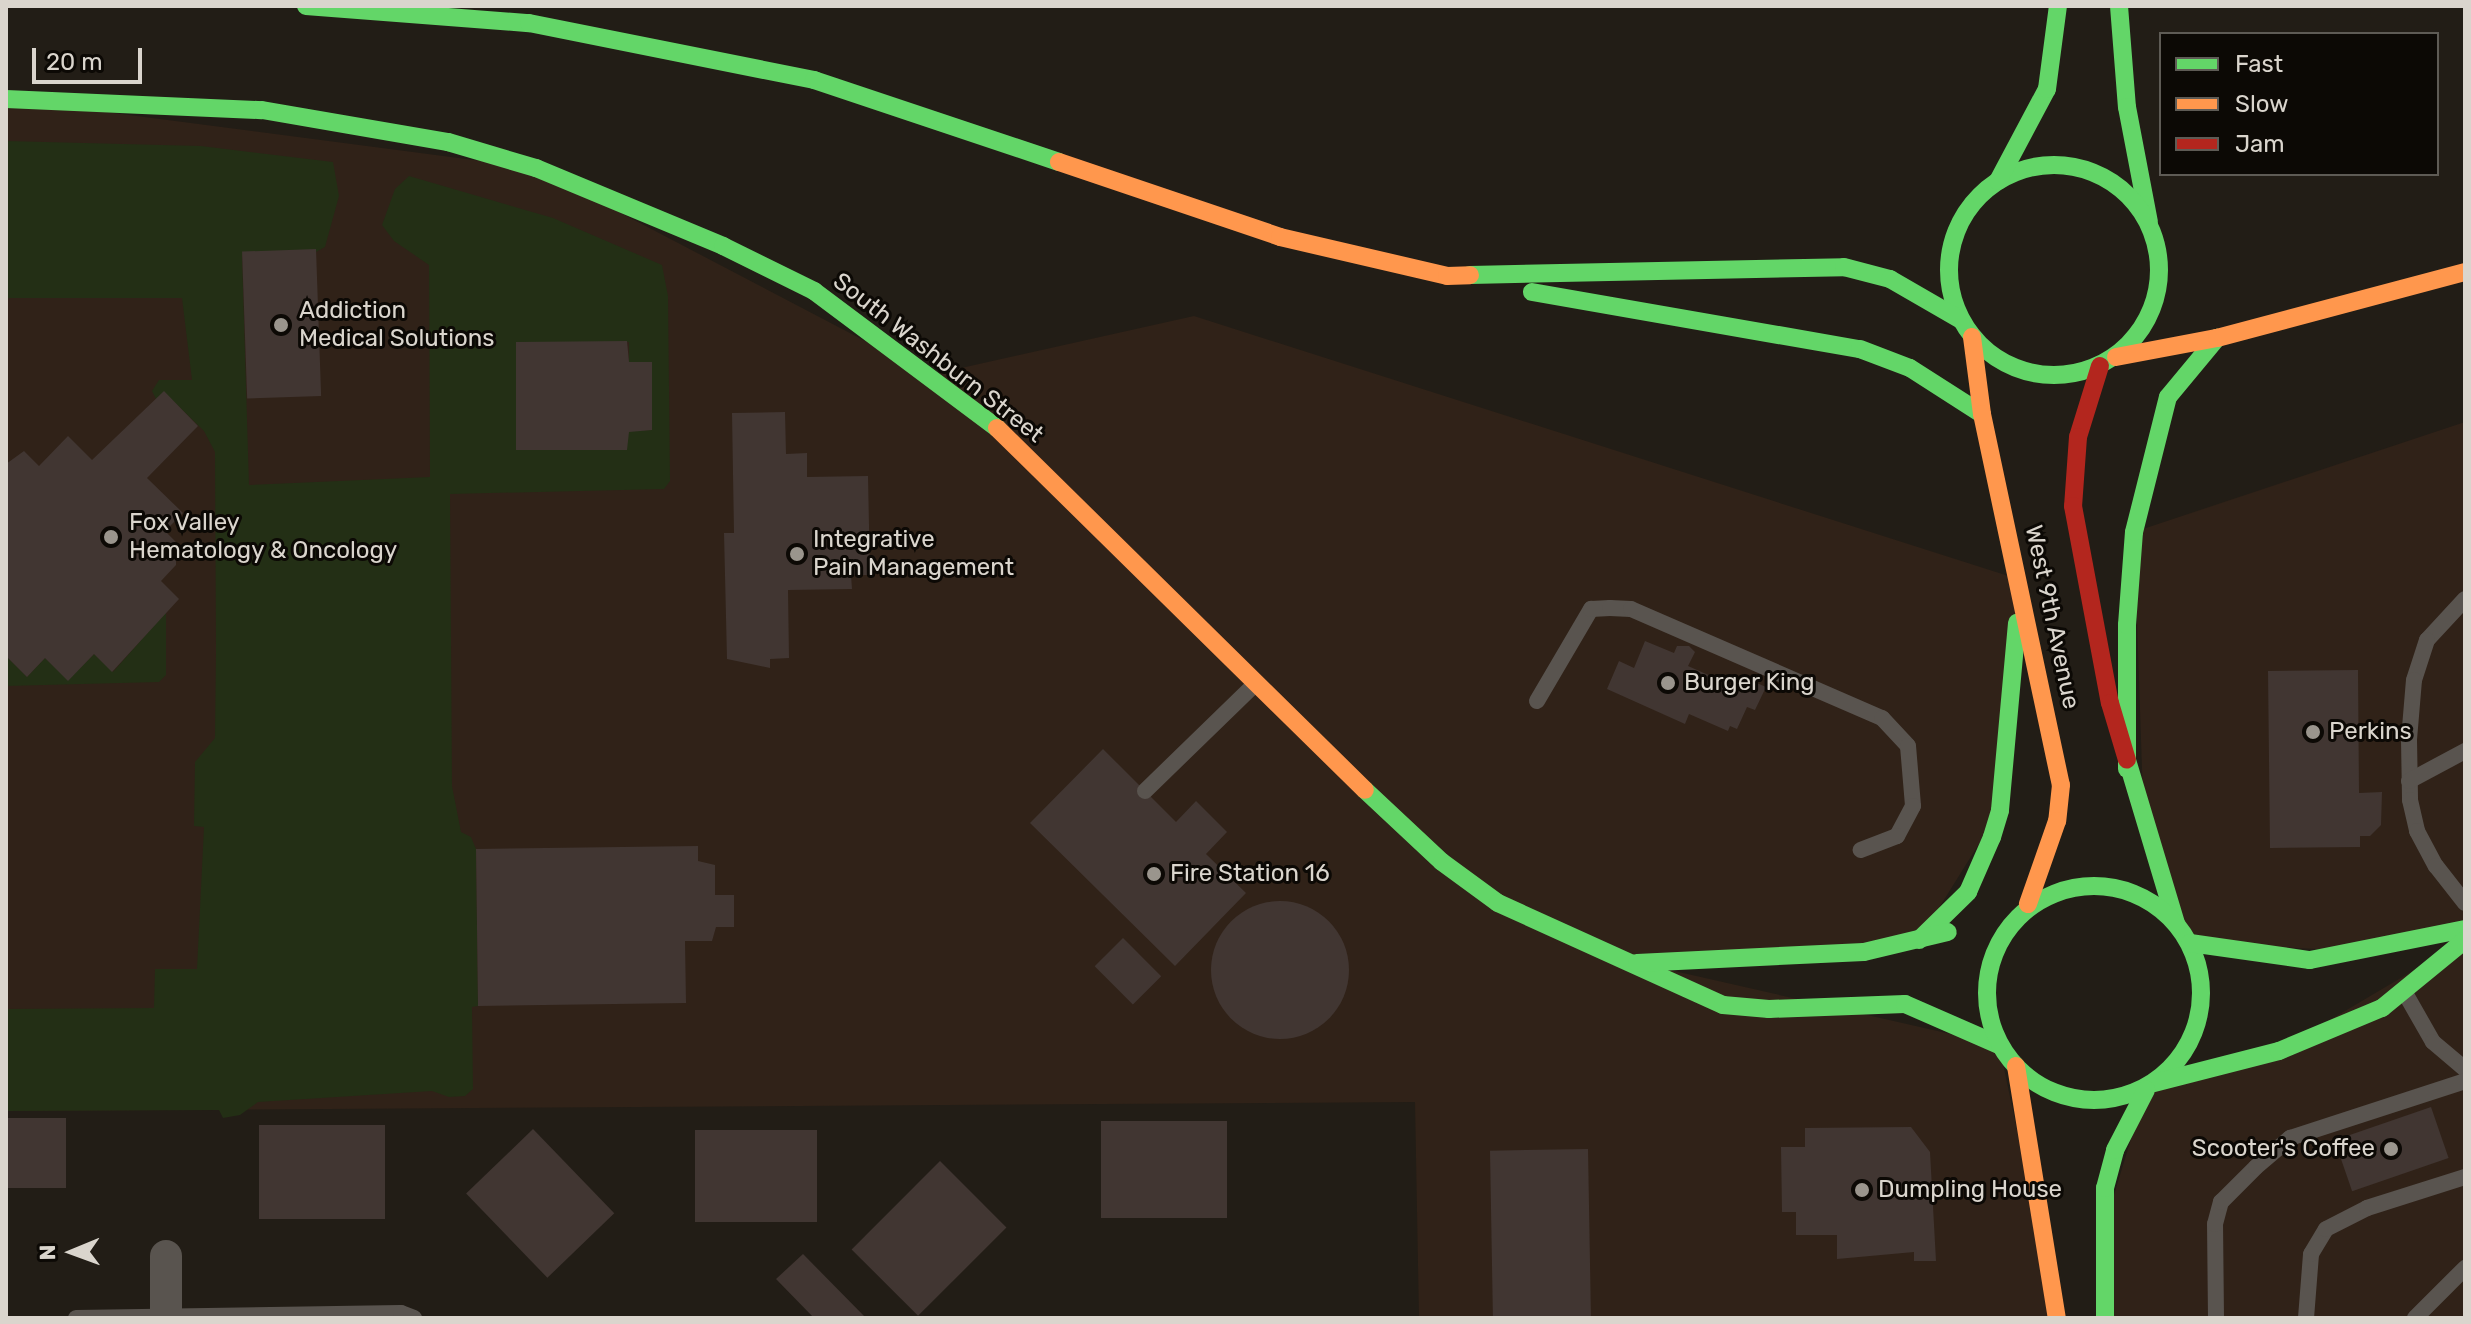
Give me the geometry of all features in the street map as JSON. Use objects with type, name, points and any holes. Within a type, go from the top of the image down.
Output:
[{"type":"main road","points":[[306,6],[529,23],[814,80],[1280,237],[1447,276],[1860,349],[1910,368],[1982,414]]},
{"type":"main road","points":[[1998,181],[2047,89],[2058,6]]},
{"type":"main road","points":[[2108,362],[2142,330],[2157,296],[2160,258],[2149,222],[2127,107],[2119,6]]},
{"type":"main road","name":"South Washburn Street","points":[[6,99],[262,110],[448,142],[536,168],[723,246],[814,291],[996,427],[1256,683],[1478,889],[1543,927],[1637,963],[1723,1005],[1769,1009],[1905,1004],[1999,1045]]},
{"type":"main road","points":[[2149,222],[2132,198],[2082,168],[2053,164],[2024,168],[1998,181],[1973,204],[1956,232],[1948,277],[1961,320],[1972,337],[1998,361],[2031,374],[2067,376],[2108,362],[2217,338],[2465,272]]},
{"type":"main road","points":[[1447,276],[1772,264],[1844,267],[1890,279],[1961,320]]},
{"type":"main road","name":"West 9th Avenue","points":[[1972,337],[1982,414],[2021,580],[2061,785],[2057,821],[2022,911]]},
{"type":"main road","points":[[2127,769],[2127,625],[2134,532],[2168,397],[2217,338]]},
{"type":"main road","name":"West 9th Avenue","points":[[2108,362],[2078,437],[2073,506],[2127,769],[2176,923]]},
{"type":"main road","points":[[1919,940],[1968,892],[2000,810],[2021,580]]},
{"type":"main road","points":[[2105,1318],[2105,1188],[2115,1150],[2150,1086],[2182,1056],[2199,1020],[2201,981],[2190,943],[2176,923],[2147,898],[2110,886],[2072,889],[2022,911],[1997,946],[1987,979],[1987,1013],[1999,1045],[2016,1066],[2054,1094],[2074,1100],[2116,1099],[2150,1086],[2279,1051],[2382,1008],[2465,940]]},
{"type":"main road","name":"South Washburn Street","points":[[1637,963],[1864,952],[2022,911]]},
{"type":"main road","points":[[2190,943],[2310,960],[2465,929]]},
{"type":"main road","points":[[2016,1066],[2057,1318]]},
{"type":"street","points":[[166,1256],[166,1316]]},
{"type":"lane","points":[[2465,599],[2427,640],[2414,680],[2409,781],[2417,831],[2436,866],[2465,903]]},
{"type":"lane","points":[[1537,701],[1591,609],[1631,609],[1882,718],[1908,746],[1913,806],[1897,836],[1861,850]]},
{"type":"lane","points":[[1145,791],[1256,683]]},
{"type":"lane","points":[[2409,781],[2465,751]]},
{"type":"lane","points":[[2404,991],[2433,1042],[2465,1069]]},
{"type":"lane","points":[[2216,1318],[2218,1213],[2221,1202],[2256,1167],[2290,1138],[2465,1081]]},
{"type":"lane","points":[[2306,1318],[2311,1254],[2326,1229],[2367,1208],[2465,1177]]},
{"type":"lane","points":[[2415,1318],[2465,1268]]},
{"type":"lane","points":[[76,1318],[401,1313],[414,1318]]},
{"type":"shaded area","points":[[6,99],[535,168],[930,375],[1194,316],[2021,580],[2000,810],[1919,940],[1639,963],[1999,1045],[2057,1318],[1419,1318],[1415,1102],[6,1111]]},
{"type":"shaded area","points":[[2465,422],[2465,929],[2359,951],[2190,943],[2144,828],[2134,532]]},
{"type":"shaded area","points":[[2465,940],[2465,1318],[2105,1318],[2102,1234],[2146,1090],[2279,1050]]},
{"type":"green space","points":[[6,141],[201,146],[333,162],[339,196],[325,247],[316,252],[242,255],[249,485],[430,477],[429,265],[394,241],[382,225],[395,189],[409,176],[553,218],[662,265],[668,296],[670,481],[664,489],[450,494],[452,786],[461,832],[471,837],[476,849],[478,1006],[472,1007],[473,1089],[465,1096],[449,1097],[432,1091],[258,1102],[240,1115],[223,1118],[219,1110],[6,1111],[6,1009],[154,1008],[155,969],[197,969],[204,827],[194,826],[195,762],[215,738],[216,651],[215,452],[204,431],[164,392],[156,399],[152,391],[159,380],[192,380],[182,298],[6,298]],"holes":[[[516,342],[629,342],[629,362],[652,430],[627,431],[627,450]]]},
{"type":"green space","points":[[166,612],[166,675],[159,682],[6,686],[6,656],[27,677],[45,658],[68,680],[94,654],[113,672]]},
{"type":"building","name":"Addiction Medical Solutions","points":[[316,249],[321,396],[247,398],[242,252]]},
{"type":"building","points":[[627,341],[629,362],[652,362],[652,430],[629,432],[627,450],[516,450],[516,342]]},
{"type":"building","points":[[164,391],[198,426],[147,478],[183,513],[165,531],[176,542],[176,565],[161,581],[179,599],[112,672],[94,654],[68,681],[45,658],[27,677],[6,656],[6,464],[24,451],[39,466],[68,436],[92,460]]},
{"type":"building","name":"Integrative Pain Management","points":[[785,412],[786,454],[807,453],[807,477],[868,476],[870,575],[851,575],[852,589],[788,590],[789,658],[770,659],[770,668],[727,659],[724,533],[734,533],[732,413]]},
{"type":"building","name":"Burger King","points":[[1645,641],[1674,653],[1677,646],[1689,646],[1695,652],[1688,666],[1745,691],[1750,680],[1766,687],[1755,710],[1747,707],[1737,729],[1730,726],[1728,731],[1689,714],[1685,724],[1607,689],[1619,661],[1634,668]]},
{"type":"building","name":"Perkins","points":[[2358,670],[2359,793],[2382,792],[2381,825],[2370,836],[2360,836],[2360,847],[2270,848],[2268,671]]},
{"type":"building","name":"Fire Station 16","points":[[1103,749],[1176,822],[1196,801],[1227,832],[1206,854],[1246,893],[1175,966],[1030,823]]},
{"type":"building","points":[[698,846],[698,861],[715,865],[715,895],[734,895],[734,927],[716,927],[712,941],[685,941],[686,1003],[478,1006],[476,849]]},
{"type":"building","points":[[1280,901],[1306,906],[1329,921],[1344,944],[1349,970],[1344,996],[1329,1019],[1306,1034],[1280,1039],[1254,1034],[1231,1019],[1216,996],[1211,970],[1216,944],[1231,921],[1254,906]]},
{"type":"building","points":[[1123,938],[1161,976],[1133,1004],[1095,966]]},
{"type":"building","name":"Scooter's Coffee","points":[[2431,1107],[2449,1158],[2352,1191],[2335,1140]]},
{"type":"building","points":[[6,1118],[66,1118],[66,1188],[6,1188]]},
{"type":"building","points":[[1101,1121],[1227,1121],[1227,1218],[1101,1218]]},
{"type":"building","points":[[259,1125],[385,1125],[385,1219],[259,1219]]},
{"type":"building","points":[[1911,1127],[1930,1152],[1936,1261],[1914,1261],[1914,1252],[1837,1259],[1837,1235],[1796,1235],[1796,1212],[1782,1212],[1781,1147],[1805,1147],[1805,1128]]},
{"type":"building","points":[[533,1129],[614,1213],[547,1278],[466,1194]]},
{"type":"building","points":[[695,1130],[817,1130],[817,1222],[695,1222]]},
{"type":"building","points":[[1588,1149],[1591,1318],[1493,1318],[1490,1151]]},
{"type":"building","points":[[940,1161],[1006,1227],[918,1316],[852,1249]]},
{"type":"building","points":[[803,1254],[866,1318],[814,1318],[776,1279]]},
{"type":"traffic: fast","points":[[306,6],[529,23],[814,80],[1059,162]]},
{"type":"traffic: fast","points":[[1998,181],[2047,89],[2058,6]]},
{"type":"traffic: fast","points":[[2119,6],[2127,107],[2149,222]]},
{"type":"traffic: fast","points":[[6,99],[262,110],[448,142],[536,168],[723,246],[814,291],[997,428]]},
{"type":"traffic: fast","points":[[2054,165],[2094,173],[2113,182],[2129,195],[2142,211],[2151,230],[2159,270],[2151,310],[2142,329],[2129,345],[2113,358],[2094,367],[2054,375],[2014,367],[1995,358],[1979,345],[1966,329],[1957,310],[1949,270],[1957,230],[1966,211],[1979,195],[1995,182],[2014,173],[2054,165]]},
{"type":"traffic: fast","points":[[1470,275],[1844,267],[1890,279],[1961,320]]},
{"type":"traffic: fast","points":[[1532,292],[1860,349],[1910,368],[1982,414]]},
{"type":"traffic: fast","points":[[2127,769],[2127,625],[2134,532],[2168,397],[2217,338]]},
{"type":"traffic: fast","points":[[1919,940],[1968,892],[1992,837],[2000,810],[2017,623]]},
{"type":"traffic: fast","points":[[2127,760],[2176,923]]},
{"type":"traffic: fast","points":[[1365,790],[1442,862],[1498,903],[1723,1005],[1769,1009],[1905,1004],[1999,1045]]},
{"type":"traffic: fast","points":[[2094,886],[2135,894],[2170,917],[2193,952],[2201,993],[2193,1034],[2170,1069],[2135,1092],[2094,1100],[2053,1092],[2018,1069],[1995,1034],[1987,993],[1995,952],[2018,917],[2053,894],[2094,886]]},
{"type":"traffic: fast","points":[[2190,943],[2310,960],[2465,929]]},
{"type":"traffic: fast","points":[[1637,963],[1864,952],[1948,932]]},
{"type":"traffic: fast","points":[[2154,1083],[2279,1051],[2382,1008],[2465,940]]},
{"type":"traffic: fast","points":[[2105,1318],[2105,1188],[2115,1150],[2146,1090]]},
{"type":"traffic: slow","points":[[1059,162],[1280,237],[1447,276],[1470,275]]},
{"type":"traffic: slow","points":[[2116,357],[2217,338],[2465,272]]},
{"type":"traffic: slow","points":[[1972,337],[1982,414],[2061,785],[2057,821],[2028,904]]},
{"type":"traffic: slow","points":[[997,428],[1365,790]]},
{"type":"traffic: slow","points":[[2016,1066],[2057,1318]]},
{"type":"traffic: jam","points":[[2100,366],[2078,437],[2073,506],[2110,703],[2127,760]]},
{"type":"place","name":"Addiction Medical Solutions","points":[[281,325]]},
{"type":"place","name":"Fox Valley Hematology & Oncology","points":[[111,537]]},
{"type":"place","name":"Integrative Pain Management","points":[[797,554]]},
{"type":"place","name":"Burger King","points":[[1668,683]]},
{"type":"place","name":"Perkins","points":[[2313,732]]},
{"type":"place","name":"Fire Station 16","points":[[1154,874]]},
{"type":"place","name":"Scooter's Coffee","points":[[2391,1149]]},
{"type":"place","name":"Dumpling House","points":[[1862,1190]]}]
